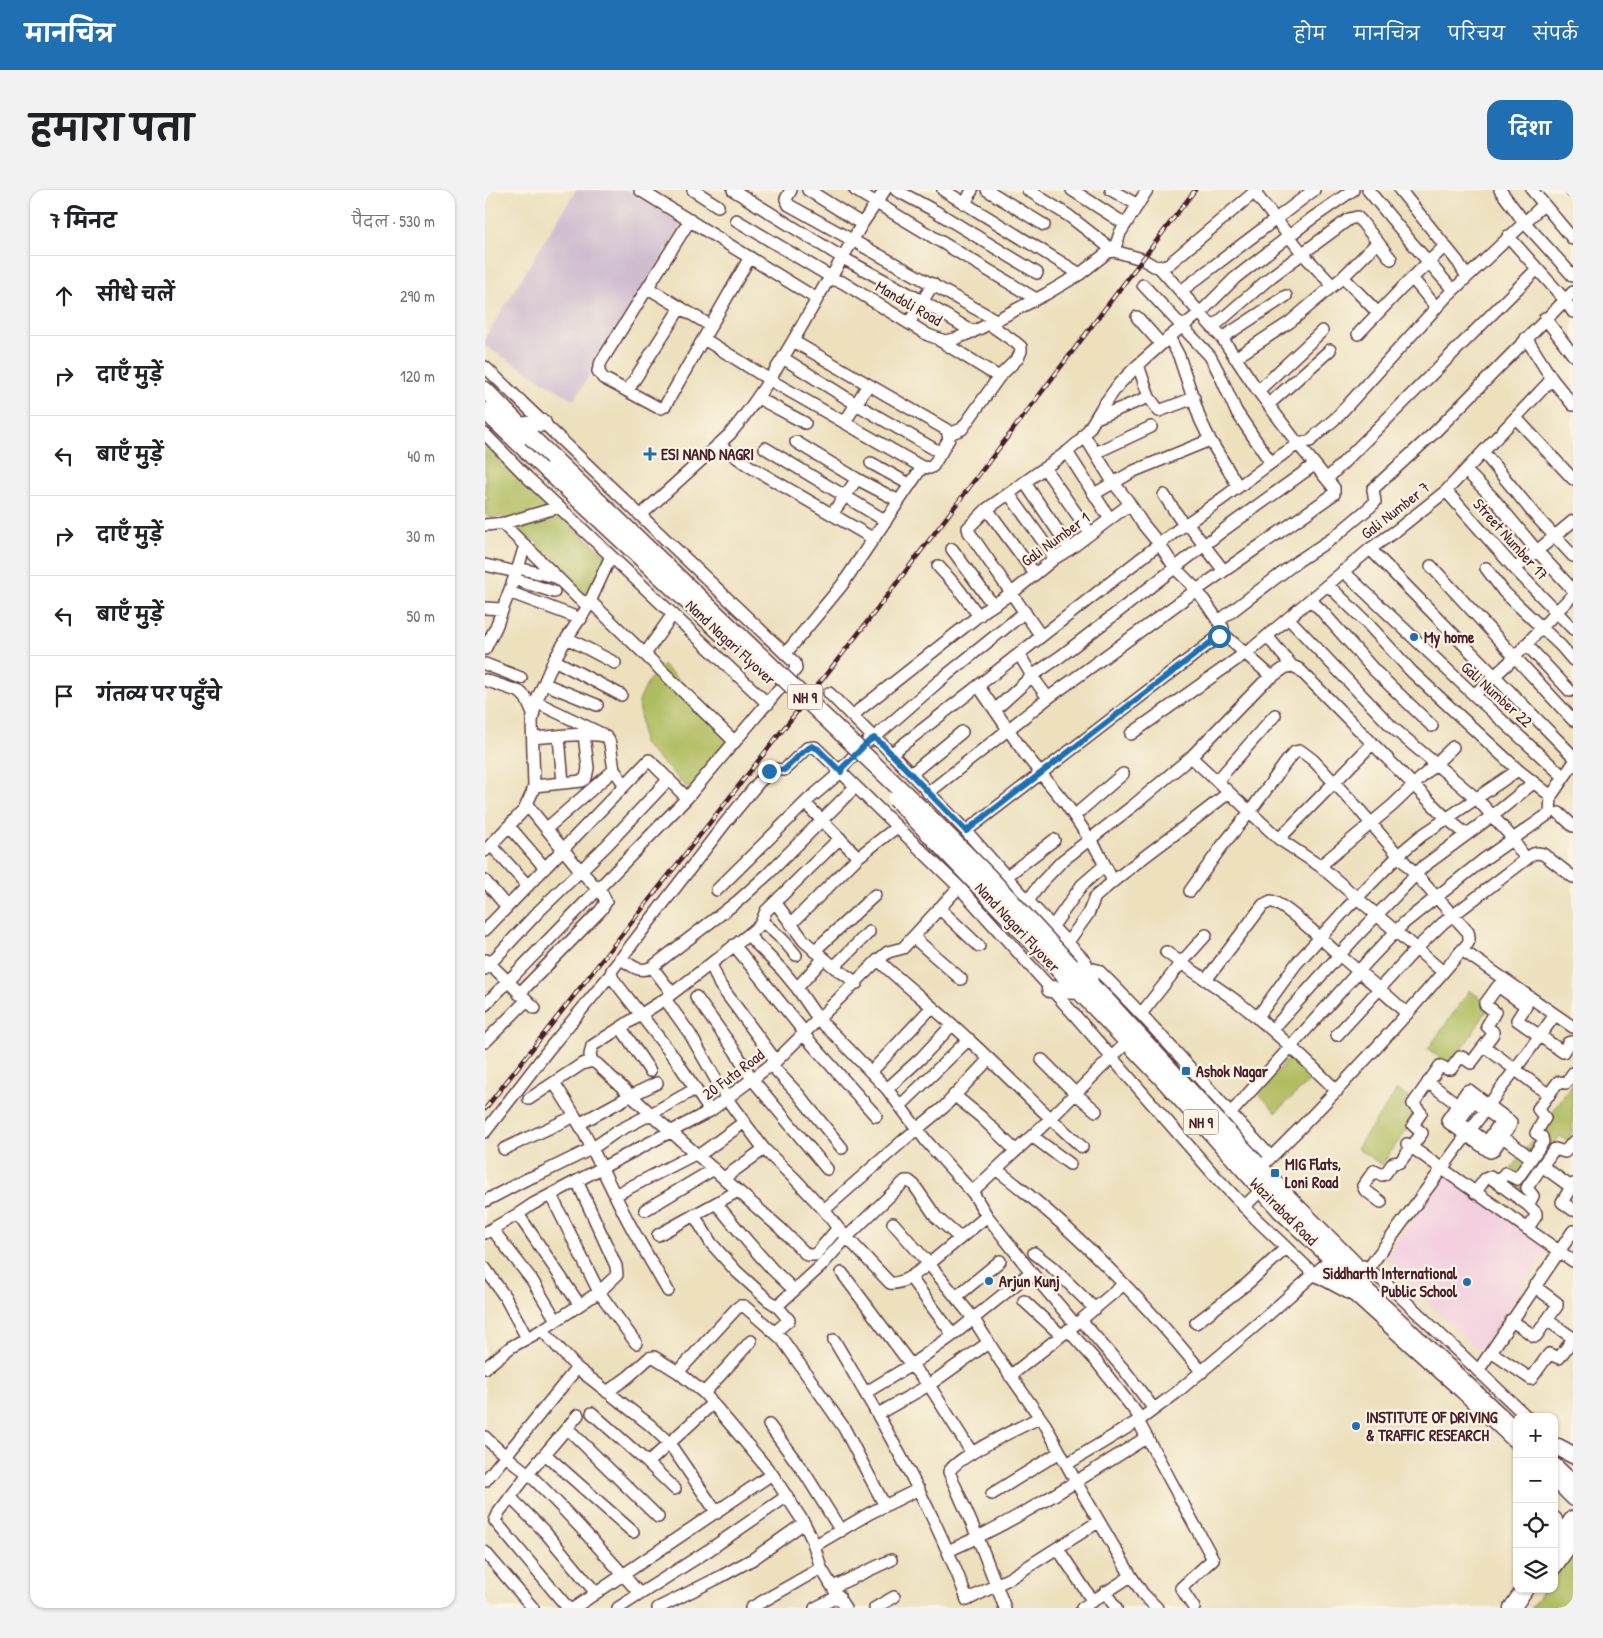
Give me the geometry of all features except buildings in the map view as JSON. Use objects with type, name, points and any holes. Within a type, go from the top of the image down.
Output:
[{"type":"highway","name":"NH 9","points":[[485,390],[526,431]]},
{"type":"highway","name":"NH 9","points":[[485,411],[503,428]]},
{"type":"highway","points":[[526,431],[543,423]]},
{"type":"highway","points":[[485,428],[503,428]]},
{"type":"highway","name":"Nand Nagari Flyover","points":[[503,428],[887,789],[1086,988]]},
{"type":"highway","name":"Nand Nagari Flyover","points":[[526,431],[920,808],[988,876],[1065,968]]},
{"type":"highway","points":[[1050,989],[1086,988]]},
{"type":"highway","name":"Wazirabad Road","points":[[1086,988],[1127,1042],[1280,1210],[1331,1252]]},
{"type":"highway","name":"Wazirabad Road","points":[[1086,988],[1265,1162],[1331,1252]]},
{"type":"highway","name":"NH 9","points":[[1331,1252],[1513,1428]]},
{"type":"highway","name":"NH 9","points":[[1364,1284],[1513,1415]]},
{"type":"highway","points":[[1560,1450],[1573,1471]]},
{"type":"highway","points":[[1558,1470],[1573,1484]]},
{"type":"highway","points":[[1558,1559],[1566,1546],[1573,1519]]},
{"type":"highway","points":[[1512,1608],[1522,1593]]},
{"type":"highway","points":[[1525,1608],[1535,1593]]},
{"type":"street","points":[[693,190],[718,206]]},
{"type":"street","points":[[733,190],[843,258],[922,301],[973,332]]},
{"type":"street","points":[[791,190],[786,199],[789,205],[933,284],[993,322],[1021,347],[1018,358],[999,377],[962,429],[949,434]]},
{"type":"street","points":[[808,190],[862,224]]},
{"type":"street","points":[[855,190],[1036,300]]},
{"type":"street","points":[[641,515],[730,434],[758,398],[825,284],[831,278],[862,224],[885,190]]},
{"type":"street","points":[[896,190],[935,211],[1037,273]]},
{"type":"street","points":[[943,190],[1080,274]]},
{"type":"street","points":[[965,204],[971,190]]},
{"type":"street","points":[[987,190],[1044,225]]},
{"type":"street","points":[[928,793],[1049,698],[1197,590],[1333,496],[1335,491],[1327,478],[1314,465],[1258,391],[1222,338],[1159,267],[1142,259],[1121,253],[1069,216],[1027,190]]},
{"type":"street","points":[[1072,190],[1125,224]]},
{"type":"street","points":[[1111,190],[1138,205]]},
{"type":"street","points":[[1121,253],[1120,233],[1147,190]]},
{"type":"street","points":[[1181,291],[1314,190]]},
{"type":"street","points":[[1041,636],[968,528],[987,509],[1067,452],[1084,435],[1114,391],[1138,364],[1200,313],[1235,278],[1319,213],[1353,190]]},
{"type":"street","points":[[1368,190],[1453,290]]},
{"type":"street","points":[[1400,190],[1467,277]]},
{"type":"street","points":[[1500,190],[1524,222],[1573,276]]},
{"type":"street","points":[[1532,190],[1573,239]]},
{"type":"street","points":[[644,191],[817,299]]},
{"type":"street","points":[[1159,267],[1176,259],[1256,191],[1289,237],[1333,286]]},
{"type":"street","points":[[891,754],[1186,524],[1298,444],[1310,441],[1336,418],[1453,290],[1543,205]]},
{"type":"street","points":[[1213,327],[1272,276],[1353,217],[1357,217],[1361,221],[1391,259]]},
{"type":"street","points":[[690,220],[599,366],[598,371],[603,378],[661,408],[667,403],[750,257]]},
{"type":"street","name":"Mandoli Road","points":[[736,220],[831,278],[842,282],[909,323],[945,341],[973,332],[1036,300],[1080,274],[1108,252],[1121,253]]},
{"type":"street","points":[[1509,236],[1537,268],[1569,296],[1573,312]]},
{"type":"street","points":[[1235,358],[1291,322],[1343,277],[1378,242]]},
{"type":"street","points":[[1358,334],[1445,246]]},
{"type":"street","points":[[1327,478],[1537,268]]},
{"type":"street","points":[[1343,277],[1378,313]]},
{"type":"street","points":[[1412,278],[1436,308]]},
{"type":"street","points":[[909,323],[933,284]]},
{"type":"street","points":[[1143,285],[1210,356],[1236,411],[1271,463]]},
{"type":"street","points":[[648,288],[711,326]]},
{"type":"street","points":[[1222,338],[1286,296]]},
{"type":"street","points":[[966,831],[1219,636],[1220,626],[1299,561],[1333,538],[1370,507],[1375,502],[1373,489],[1435,432],[1545,318],[1569,296]]},
{"type":"street","points":[[628,390],[680,308]]},
{"type":"street","points":[[1137,318],[1165,341],[1179,356],[1200,419],[1210,440],[1239,486]]},
{"type":"street","points":[[1545,318],[1573,355]]},
{"type":"street","points":[[1258,391],[1322,331]]},
{"type":"street","points":[[1526,338],[1552,379],[1573,405]]},
{"type":"street","points":[[704,339],[770,380],[922,467],[930,468],[949,439],[947,430],[793,341]]},
{"type":"street","points":[[938,339],[999,377]]},
{"type":"street","points":[[1269,404],[1330,350]]},
{"type":"street","points":[[783,358],[856,404],[941,453]]},
{"type":"street","points":[[1138,364],[1149,398],[1159,412],[1194,398]]},
{"type":"street","points":[[485,367],[786,653],[795,662],[796,669],[687,798],[485,1005]]},
{"type":"street","name":"Gali Number 7","points":[[1131,734],[1246,653],[1289,619],[1370,549],[1446,491],[1552,379]]},
{"type":"street","points":[[845,422],[868,385]]},
{"type":"street","points":[[758,398],[805,423]]},
{"type":"street","points":[[1096,418],[1149,398]]},
{"type":"street","points":[[1516,418],[1573,479]]},
{"type":"street","points":[[1095,453],[1151,427]]},
{"type":"street","points":[[485,434],[527,477],[768,704]]},
{"type":"street","points":[[1084,435],[1113,482],[1175,568],[1197,590],[1220,626],[1271,677]]},
{"type":"street","points":[[1094,494],[1134,471],[1210,440]]},
{"type":"street","points":[[796,442],[857,479],[899,501]]},
{"type":"street","points":[[718,444],[749,466],[874,539]]},
{"type":"street","points":[[765,448],[887,521]]},
{"type":"street","name":"Gali Number 1","points":[[853,717],[859,710],[993,605],[1012,593],[1055,558],[1070,549],[1110,518],[1067,452]]},
{"type":"street","points":[[1484,452],[1534,514],[1573,556]]},
{"type":"street","points":[[871,463],[909,484]]},
{"type":"street","points":[[995,710],[1032,676],[1061,656],[1225,528],[1314,465]]},
{"type":"street","points":[[786,653],[842,585],[922,467]]},
{"type":"street","points":[[1045,469],[1090,533]]},
{"type":"street","points":[[1466,471],[1493,498],[1537,551],[1573,590]]},
{"type":"street","points":[[832,514],[857,479]]},
{"type":"street","points":[[1025,483],[1070,549]]},
{"type":"street","name":"Street Number 17","points":[[1446,491],[1556,612],[1572,625]]},
{"type":"street","points":[[1009,494],[1055,558]]},
{"type":"street","points":[[1164,495],[1224,571]]},
{"type":"street","points":[[1110,518],[1130,504]]},
{"type":"street","points":[[485,525],[502,523],[559,507]]},
{"type":"street","points":[[987,509],[1035,574]]},
{"type":"street","points":[[1515,568],[1573,521]]},
{"type":"street","points":[[502,523],[583,602],[591,601]]},
{"type":"street","points":[[486,642],[491,626],[502,609],[509,592],[525,545]]},
{"type":"street","points":[[952,548],[993,605]]},
{"type":"street","points":[[1370,549],[1573,756]]},
{"type":"street","points":[[528,886],[488,848],[527,805],[534,786],[533,714],[537,702],[554,660],[591,601],[611,556]]},
{"type":"street","points":[[485,565],[516,573],[557,578]]},
{"type":"street","points":[[938,566],[979,616]]},
{"type":"street","points":[[1431,566],[1573,720]]},
{"type":"street","points":[[1486,568],[1504,592],[1573,660]]},
{"type":"street","name":"Gali Number 22","points":[[1343,572],[1565,777]]},
{"type":"street","points":[[516,573],[554,592]]},
{"type":"street","points":[[1329,585],[1412,672],[1518,770],[1551,796]]},
{"type":"street","points":[[509,592],[581,619]]},
{"type":"street","points":[[1474,695],[1515,657],[1573,596]]},
{"type":"street","points":[[1310,600],[1374,670],[1432,726]]},
{"type":"street","points":[[591,601],[735,742]]},
{"type":"street","points":[[485,608],[502,609]]},
{"type":"street","points":[[717,890],[805,803],[841,772],[842,768],[869,741],[1025,612]]},
{"type":"street","points":[[645,654],[673,614]]},
{"type":"street","points":[[1289,619],[1379,715],[1435,765],[1477,799],[1508,833],[1526,859]]},
{"type":"street","points":[[1267,636],[1292,666],[1299,669],[1447,818],[1467,834]]},
{"type":"street","points":[[567,638],[615,663]]},
{"type":"street","points":[[1526,644],[1570,691]]},
{"type":"street","points":[[1019,654],[1032,676],[1049,698]]},
{"type":"street","points":[[554,660],[621,696]]},
{"type":"street","points":[[485,664],[521,678]]},
{"type":"street","points":[[1028,901],[1040,884],[1062,860],[1090,840],[1191,757],[1263,683],[1286,667],[1292,666]]},
{"type":"street","points":[[485,680],[520,692],[526,698],[533,714]]},
{"type":"street","points":[[545,684],[597,705]]},
{"type":"street","points":[[979,687],[1025,754],[1074,816],[1113,881]]},
{"type":"street","points":[[829,693],[882,744],[966,831],[1028,901],[1069,942],[1089,968],[1092,975],[1086,988]]},
{"type":"street","points":[[537,702],[598,732],[609,740],[614,770],[625,785]]},
{"type":"street","points":[[1217,781],[1275,715]]},
{"type":"street","points":[[911,774],[961,732]]},
{"type":"street","points":[[533,738],[584,735],[605,737]]},
{"type":"street","points":[[534,786],[582,781],[587,775],[584,735]]},
{"type":"street","points":[[559,737],[563,783]]},
{"type":"street","points":[[1279,839],[1372,744]]},
{"type":"street","points":[[485,1132],[549,1049],[611,974],[620,958],[726,822],[769,771],[773,769],[784,770],[812,746],[818,749],[959,887],[1244,1207],[1286,1248],[1315,1275],[1364,1284],[1386,1283],[1523,1413]]},
{"type":"street","points":[[1320,866],[1414,785],[1453,747]]},
{"type":"street","points":[[1089,968],[1098,970],[1141,1014],[1230,1114],[1265,1162],[1337,1091],[1407,1014],[1467,945],[1470,939],[1468,932],[1437,897],[1313,760],[1301,751],[1287,761],[1190,891]]},
{"type":"street","points":[[1191,757],[1279,839],[1320,866],[1443,972]]},
{"type":"street","points":[[487,924],[528,886],[649,760],[687,798]]},
{"type":"street","points":[[1230,1114],[1396,931],[1512,839],[1550,813],[1551,796],[1573,764]]},
{"type":"street","points":[[547,828],[614,770]]},
{"type":"street","points":[[1257,1018],[1297,964],[1398,855],[1421,836],[1518,770]]},
{"type":"street","points":[[1074,816],[1123,774]]},
{"type":"street","points":[[527,1001],[487,964],[607,845],[669,779]]},
{"type":"street","points":[[1272,1030],[1339,955],[1424,866],[1533,783]]},
{"type":"street","points":[[620,958],[643,971],[652,967],[738,901],[768,874],[855,787]]},
{"type":"street","points":[[1069,942],[1095,898],[1113,881],[1147,854],[1183,830],[1228,793]]},
{"type":"street","points":[[805,803],[858,856]]},
{"type":"street","points":[[485,1042],[527,1001],[605,905],[605,900],[598,890],[527,805]]},
{"type":"street","points":[[1559,813],[1573,826]]},
{"type":"street","points":[[509,826],[545,868]]},
{"type":"street","points":[[791,924],[858,856],[897,827]]},
{"type":"street","points":[[592,1061],[592,1046],[668,996],[748,935],[762,921],[763,914],[840,838]]},
{"type":"street","points":[[1007,876],[1054,840]]},
{"type":"street","points":[[1337,1035],[1416,949],[1452,915],[1526,859],[1537,853],[1543,854],[1573,877]]},
{"type":"street","points":[[1053,926],[1082,885],[1105,865]]},
{"type":"street","points":[[485,881],[507,907]]},
{"type":"street","name":"20 Futa Road","points":[[489,1231],[533,1204],[672,1132],[710,1111],[727,1099],[774,1063],[857,983],[878,960],[888,952],[903,948],[959,887]]},
{"type":"street","points":[[814,950],[875,895]]},
{"type":"street","points":[[1206,980],[1263,905],[1271,901],[1277,903],[1381,988],[1407,1014]]},
{"type":"street","points":[[775,902],[804,941],[834,967],[857,983]]},
{"type":"street","points":[[939,908],[979,946]]},
{"type":"street","points":[[762,921],[796,955]]},
{"type":"street","points":[[834,967],[869,932]]},
{"type":"street","points":[[748,935],[783,971],[819,1020],[887,1089],[917,1128],[973,1193],[987,1216],[1031,1272],[1139,1420],[1213,1559],[1181,1588],[1194,1608]]},
{"type":"street","points":[[1141,1014],[1181,963],[1206,935]]},
{"type":"street","points":[[913,936],[961,979]]},
{"type":"street","points":[[734,945],[804,1034],[876,1116]]},
{"type":"street","points":[[1462,950],[1573,1027]]},
{"type":"street","points":[[1166,952],[1272,1030],[1337,1091]]},
{"type":"street","points":[[797,988],[823,958]]},
{"type":"street","points":[[878,960],[969,1039],[1050,1119],[1082,1147]]},
{"type":"street","points":[[711,964],[720,985],[774,1063],[842,1148]]},
{"type":"street","points":[[652,967],[727,1099],[743,1123],[764,1149],[824,1210],[838,1228],[890,1283],[898,1283],[929,1264],[987,1216]]},
{"type":"street","points":[[611,974],[676,1060],[710,1111]]},
{"type":"street","points":[[1381,1202],[1365,1190],[1363,1186],[1374,1170],[1382,1175],[1385,1174],[1393,1162],[1400,1162],[1408,1145],[1422,1133],[1413,1125],[1421,1113],[1413,1104],[1440,1066],[1451,1069],[1460,1057],[1471,1063],[1493,1034],[1487,1026],[1495,1012],[1485,1004],[1498,986],[1526,1005],[1517,1020],[1563,1052],[1568,1043],[1571,1042],[1573,1044]]},
{"type":"street","points":[[696,997],[735,1051],[752,1079],[827,1168]]},
{"type":"street","points":[[871,1072],[932,1007]]},
{"type":"street","points":[[1364,1284],[1441,1169],[1555,1014]]},
{"type":"street","points":[[887,1089],[921,1058],[951,1025]]},
{"type":"street","points":[[621,1028],[650,1072]]},
{"type":"street","points":[[900,1106],[969,1039]]},
{"type":"street","points":[[973,1193],[984,1180],[997,1170],[1076,1094],[1127,1042]]},
{"type":"street","points":[[1484,1046],[1549,1094]]},
{"type":"street","points":[[824,1210],[917,1128],[944,1107],[989,1059]]},
{"type":"street","points":[[1042,1060],[1096,1111]]},
{"type":"street","points":[[529,1099],[582,1064],[592,1061],[715,1169],[807,1255],[815,1255],[838,1228]]},
{"type":"street","points":[[1498,1183],[1505,1173],[1517,1179],[1543,1142],[1542,1137],[1536,1133],[1545,1118],[1538,1109],[1557,1082],[1566,1083],[1573,1073]]},
{"type":"street","points":[[1428,1082],[1457,1104]]},
{"type":"street","points":[[554,1083],[593,1148],[629,1222],[668,1292]]},
{"type":"street","points":[[504,1149],[577,1120],[657,1083]]},
{"type":"street","points":[[485,1201],[593,1148],[616,1132],[695,1089]]},
{"type":"street","points":[[1469,1090],[1501,1121],[1488,1141],[1486,1142],[1449,1123],[1447,1120],[1457,1104],[1469,1090]]},
{"type":"street","points":[[954,1095],[981,1117],[1016,1151]]},
{"type":"street","points":[[1468,1133],[1490,1152],[1493,1151],[1511,1126],[1511,1122],[1487,1107]]},
{"type":"street","points":[[615,1195],[697,1155],[743,1123]]},
{"type":"street","points":[[1032,1136],[1070,1164]]},
{"type":"street","points":[[1503,1137],[1531,1158]]},
{"type":"street","points":[[1528,1205],[1533,1196],[1527,1188],[1542,1166],[1555,1149],[1563,1153],[1573,1142]]},
{"type":"street","points":[[1408,1145],[1573,1261]]},
{"type":"street","points":[[724,1178],[764,1149]]},
{"type":"street","points":[[1542,1166],[1572,1186],[1562,1202],[1573,1210]]},
{"type":"street","points":[[645,1210],[715,1169]]},
{"type":"street","points":[[997,1170],[1061,1222],[1124,1284],[1166,1328],[1202,1372]]},
{"type":"street","points":[[1475,1193],[1488,1177],[1498,1183],[1536,1213],[1527,1229]]},
{"type":"street","points":[[485,1368],[511,1347],[542,1330],[599,1292],[617,1276],[618,1270],[577,1181]]},
{"type":"street","points":[[777,1306],[820,1267],[847,1237],[905,1181],[914,1184],[935,1217],[960,1238]]},
{"type":"street","points":[[1244,1207],[1262,1189]]},
{"type":"street","points":[[658,1235],[738,1191]]},
{"type":"street","points":[[551,1195],[599,1292],[636,1343]]},
{"type":"street","points":[[716,1203],[772,1269],[794,1290]]},
{"type":"street","points":[[518,1214],[579,1304]]},
{"type":"street","points":[[694,1215],[711,1243],[736,1271],[761,1295],[777,1306],[789,1320],[775,1332]]},
{"type":"street","points":[[893,1223],[973,1318],[1010,1376],[1046,1426],[1098,1522],[1131,1576],[1143,1594],[1157,1608]]},
{"type":"street","points":[[489,1231],[532,1280],[556,1320]]},
{"type":"street","points":[[1479,1371],[1513,1317],[1573,1231]]},
{"type":"street","points":[[1196,1323],[1248,1283],[1286,1248]]},
{"type":"street","points":[[1067,1464],[1139,1420],[1202,1372],[1315,1275],[1331,1252]]},
{"type":"street","points":[[1034,1253],[1053,1267],[1095,1309]]},
{"type":"street","points":[[956,1297],[1000,1261]]},
{"type":"street","points":[[485,1268],[505,1297],[527,1338]]},
{"type":"street","points":[[865,1393],[911,1365],[1031,1272]]},
{"type":"street","points":[[841,1273],[911,1365],[929,1385],[972,1453]]},
{"type":"street","points":[[910,1276],[953,1334]]},
{"type":"street","points":[[1010,1376],[1124,1284]]},
{"type":"street","points":[[1364,1284],[1461,1392],[1513,1441]]},
{"type":"street","points":[[1513,1317],[1533,1326],[1549,1304],[1533,1288]]},
{"type":"street","points":[[1513,1317],[1535,1336],[1557,1306],[1557,1303],[1533,1288]]},
{"type":"street","points":[[1024,1301],[1071,1327],[1125,1371],[1154,1409]]},
{"type":"street","points":[[679,1372],[741,1306],[744,1306],[782,1339],[844,1428],[885,1506]]},
{"type":"street","points":[[1491,1352],[1531,1379],[1549,1354],[1559,1358],[1573,1339],[1547,1320]]},
{"type":"street","points":[[542,1330],[577,1368],[669,1442],[717,1512]]},
{"type":"street","points":[[835,1340],[919,1489],[969,1604],[996,1585],[1058,1549],[1098,1522]]},
{"type":"street","points":[[704,1393],[751,1341]]},
{"type":"street","points":[[878,1414],[929,1385],[988,1342]]},
{"type":"street","points":[[607,1392],[628,1377],[649,1358],[654,1357],[679,1372],[704,1393],[772,1474],[787,1496],[804,1523],[821,1568],[845,1608]]},
{"type":"street","points":[[485,1481],[577,1368]]},
{"type":"street","points":[[648,1463],[713,1403]]},
{"type":"street","points":[[592,1413],[675,1490]]},
{"type":"street","points":[[568,1608],[495,1521],[499,1512],[528,1474],[578,1415]]},
{"type":"street","points":[[1005,1608],[978,1538],[949,1472],[952,1467],[972,1453],[1039,1418]]},
{"type":"street","points":[[769,1425],[841,1530]]},
{"type":"street","points":[[567,1428],[658,1517]]},
{"type":"street","points":[[485,1437],[528,1474],[566,1511],[640,1594]]},
{"type":"street","points":[[948,1552],[978,1538],[1076,1482],[1147,1437]]},
{"type":"street","points":[[1560,1450],[1573,1461]]},
{"type":"street","points":[[992,1494],[1060,1452]]},
{"type":"street","points":[[545,1454],[633,1532]]},
{"type":"street","points":[[574,1608],[772,1474]]},
{"type":"street","points":[[1558,1485],[1573,1500]]},
{"type":"street","points":[[814,1546],[919,1489]]},
{"type":"street","points":[[618,1608],[709,1550],[787,1496]]},
{"type":"street","points":[[510,1497],[545,1532],[596,1593]]},
{"type":"street","points":[[658,1608],[753,1559],[804,1523]]},
{"type":"street","points":[[1058,1549],[1092,1600]]},
{"type":"street","points":[[485,1552],[533,1608]]},
{"type":"street","points":[[815,1608],[836,1592],[891,1560]]},
{"type":"street","points":[[751,1608],[821,1568]]},
{"type":"street","points":[[1082,1608],[1131,1576]]},
{"type":"street","points":[[1105,1592],[1116,1608]]},
{"type":"street","points":[[875,1608],[894,1597]]},
{"type":"shaded area","points":[[576,190],[628,190],[682,224],[574,400],[485,346],[485,338]]},
{"type":"shaded area","name":"Siddharth International Public School","points":[[1446,1172],[1549,1248],[1479,1351],[1432,1307],[1386,1257]]},
{"type":"green space","points":[[485,443],[548,505],[608,557],[590,600],[583,600],[536,549],[538,543],[533,539],[531,540],[502,516],[492,518],[485,515],[485,500],[489,499],[485,492]]},
{"type":"green space","points":[[663,665],[741,737],[694,794],[643,744],[639,701],[649,680]]},
{"type":"green space","points":[[1470,990],[1490,1006],[1451,1066],[1428,1049]]},
{"type":"green space","points":[[1292,1054],[1316,1075],[1276,1112],[1259,1094]]},
{"type":"green space","points":[[1573,1083],[1573,1131],[1567,1141],[1560,1136],[1514,1199],[1495,1185],[1507,1175]]},
{"type":"green space","points":[[1397,1090],[1422,1107],[1382,1165],[1357,1148]]},
{"type":"green space","points":[[1567,1555],[1573,1555],[1573,1608],[1531,1608],[1541,1593],[1558,1593],[1558,1568]]},
{"type":"railway","points":[[485,1109],[861,630],[1195,190]]},
{"type":"place","name":"ESI NAND NAGRI","points":[[650,454]]},
{"type":"place","name":"My home","points":[[1414,637]]},
{"type":"place","name":"Ashok Nagar","points":[[1186,1071]]},
{"type":"place","name":"MIG Flats, Loni Road","points":[[1275,1173]]},
{"type":"place","name":"Arjun Kunj","points":[[989,1281]]},
{"type":"place","name":"Siddharth International Public School","points":[[1467,1282]]},
{"type":"place","name":"INSTITUTE OF DRIVING & TRAFFIC RESEARCH","points":[[1356,1426]]},
{"type":"route","points":[[769,771],[777,768],[784,770],[807,748],[812,746],[818,749],[841,772],[842,768],[870,739],[874,738],[966,831],[1219,636]]}]
